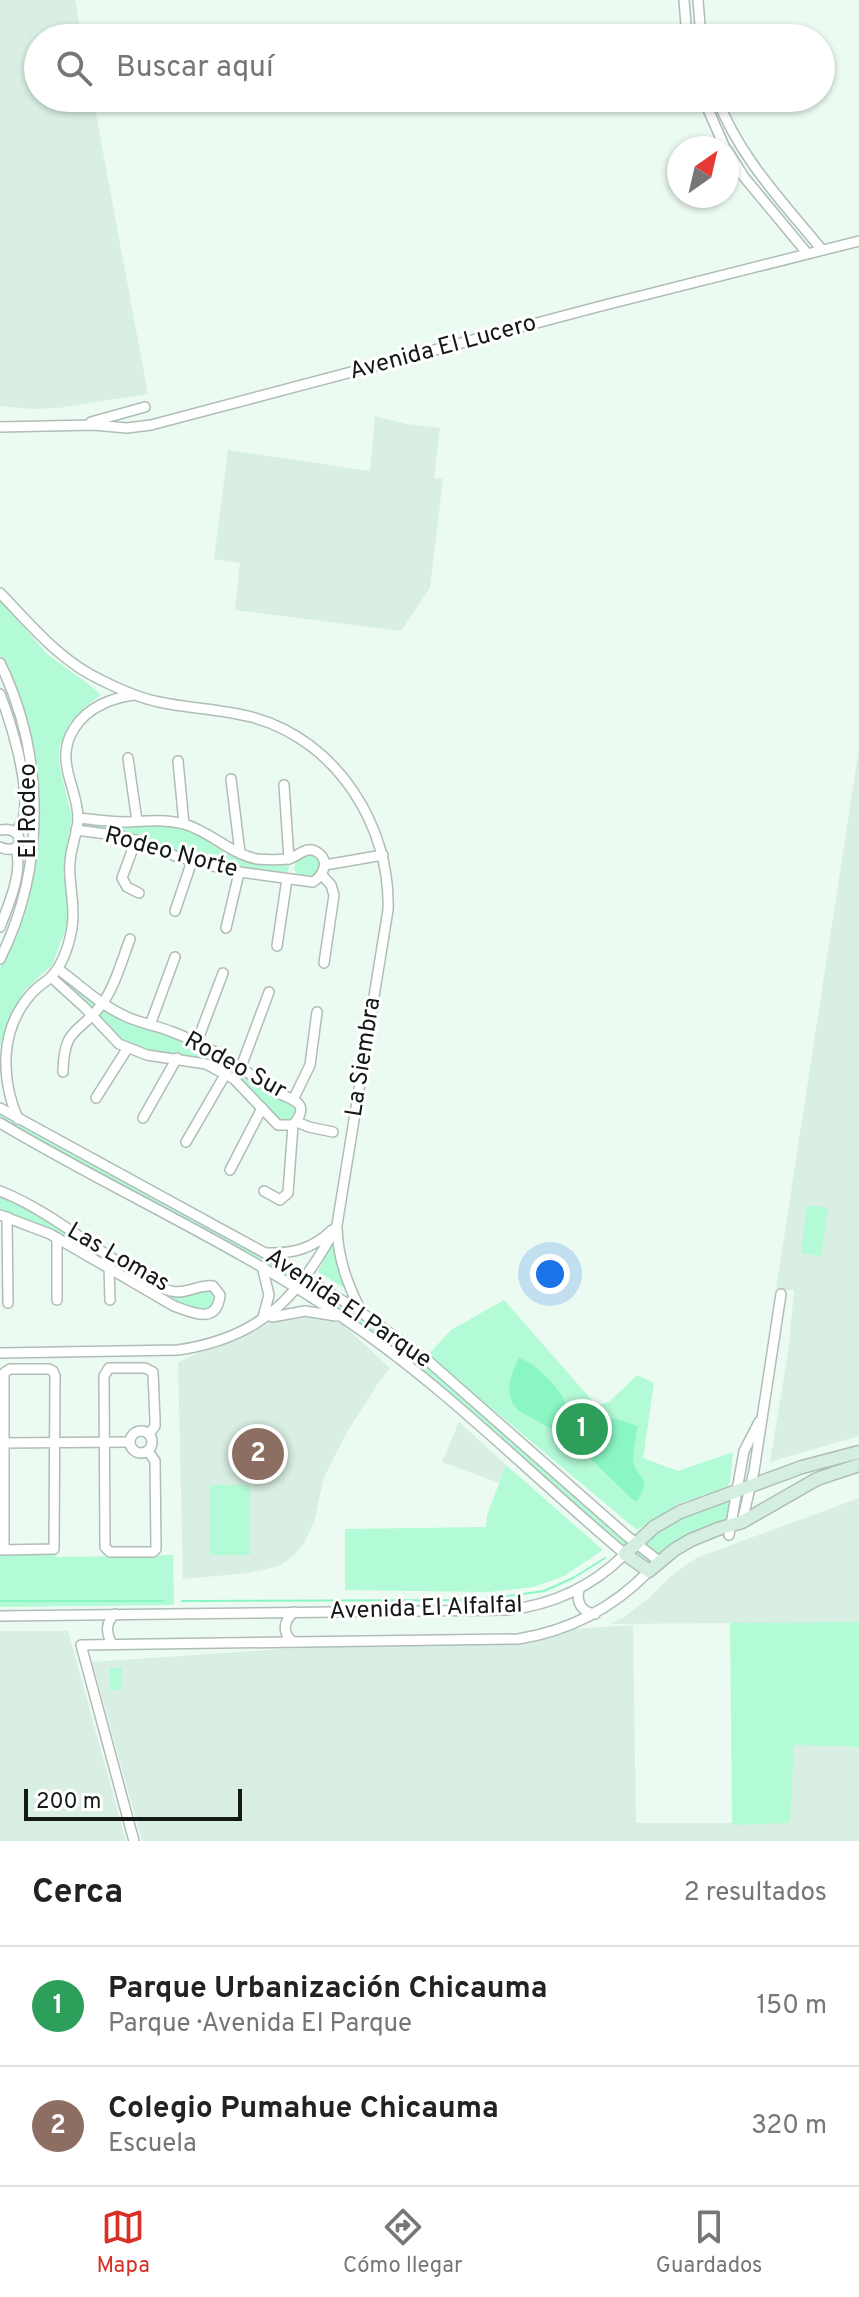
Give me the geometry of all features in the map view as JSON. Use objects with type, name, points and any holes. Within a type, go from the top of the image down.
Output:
[{"type":"street","points":[[684,0],[686,24]]},
{"type":"street","points":[[698,0],[700,24]]},
{"type":"street","points":[[709,112],[720,136]]},
{"type":"street","points":[[723,112],[752,165],[822,250]]},
{"type":"street","points":[[739,168],[807,253]]},
{"type":"street","name":"Avenida El Lucero","points":[[0,427],[77,425],[115,428],[151,425],[859,241]]},
{"type":"street","name":"Avenida El Lucero","points":[[77,425],[145,407]]},
{"type":"street","name":"La Siembra","points":[[0,593],[56,650],[101,680],[156,702],[238,714],[281,727],[301,738],[348,783],[365,810],[383,855],[389,892],[337,1225],[298,1289],[261,1320],[204,1346],[178,1350],[0,1353]]},
{"type":"street","name":"El Rodeo","points":[[0,663],[25,729],[33,775],[34,812],[32,855],[26,884],[14,928],[0,959]]},
{"type":"street","points":[[0,694],[13,732],[22,781],[25,813],[16,832]]},
{"type":"street","name":"El Rodeo","points":[[18,1119],[9,1098],[6,1071],[9,1032],[14,1017],[31,993],[55,973],[73,925],[69,876],[78,818],[66,763],[69,740],[74,728],[90,711],[104,702],[136,695]]},
{"type":"street","points":[[128,758],[132,822],[122,878],[127,887],[139,893]]},
{"type":"street","points":[[178,761],[184,824]]},
{"type":"street","points":[[231,779],[240,853]]},
{"type":"street","points":[[284,785],[289,859]]},
{"type":"street","name":"Rodeo Norte","points":[[76,830],[131,839],[192,861],[239,873],[313,882],[323,870],[320,855],[311,850],[289,859],[257,859],[184,824],[156,820],[132,822],[78,818]]},
{"type":"street","points":[[0,830],[9,828],[16,832],[19,840],[16,848],[17,872],[0,927]]},
{"type":"street","points":[[0,847],[8,851],[16,848]]},
{"type":"street","points":[[324,963],[334,895],[323,870],[383,855]]},
{"type":"street","points":[[253,875],[261,866],[257,859]]},
{"type":"street","points":[[175,911],[192,861]]},
{"type":"street","points":[[226,928],[239,873]]},
{"type":"street","points":[[277,946],[287,879]]},
{"type":"street","points":[[63,1072],[66,1045],[103,1003],[130,939]]},
{"type":"street","points":[[150,1025],[175,957]]},
{"type":"street","name":"Rodeo Sur","points":[[55,973],[124,1016],[213,1049],[276,1093],[294,1098],[301,1114],[295,1123],[278,1125],[234,1079],[206,1064],[166,1059],[127,1049],[108,1033],[55,973]]},
{"type":"street","points":[[197,1042],[223,973]]},
{"type":"street","points":[[241,1067],[269,992]]},
{"type":"street","points":[[294,1098],[310,1065],[317,1012]]},
{"type":"street","points":[[96,1098],[127,1049]]},
{"type":"street","points":[[206,1064],[213,1049]]},
{"type":"street","points":[[143,1118],[177,1058]]},
{"type":"street","points":[[186,1142],[225,1075]]},
{"type":"street","name":"Avenida El Parque","points":[[0,1108],[265,1253],[404,1341],[660,1562]]},
{"type":"street","points":[[230,1170],[262,1108]]},
{"type":"street","name":"Avenida El Parque","points":[[0,1123],[263,1269],[343,1318],[428,1381],[625,1554]]},
{"type":"street","points":[[264,1191],[280,1200],[288,1193],[295,1123],[333,1132]]},
{"type":"street","name":"Las Lomas","points":[[0,1191],[78,1235],[111,1264],[174,1306],[203,1315],[211,1313],[219,1304],[220,1295],[213,1286],[181,1293],[168,1291],[111,1264],[57,1238],[29,1225],[4,1216]]},
{"type":"street","points":[[29,1225],[37,1210]]},
{"type":"street","points":[[4,1216],[8,1303]]},
{"type":"street","points":[[265,1253],[288,1253],[308,1247],[337,1225]]},
{"type":"street","points":[[337,1225],[344,1273],[362,1313]]},
{"type":"street","points":[[57,1238],[57,1300]]},
{"type":"street","points":[[110,1300],[111,1264]]},
{"type":"street","points":[[261,1320],[269,1295],[263,1269]]},
{"type":"street","points":[[734,1527],[751,1485],[781,1294]]},
{"type":"street","points":[[261,1320],[305,1311],[343,1318]]},
{"type":"street","points":[[393,1353],[397,1345],[404,1341]]},
{"type":"street","points":[[148,1451],[155,1461],[156,1549],[153,1552],[110,1552],[105,1547],[106,1370],[145,1368],[153,1372],[155,1426],[149,1434]]},
{"type":"street","points":[[9,1369],[49,1369],[55,1376],[54,1549],[2,1550],[2,1391],[4,1373],[9,1369]]},
{"type":"street","points":[[428,1381],[430,1372],[439,1371]]},
{"type":"street","points":[[734,1527],[736,1490],[746,1446],[763,1415]]},
{"type":"street","points":[[148,1451],[137,1453],[129,1442],[138,1431],[149,1434]]},
{"type":"street","points":[[148,1451],[152,1441],[149,1434]]},
{"type":"street","points":[[2,1443],[129,1442]]},
{"type":"street","points":[[520,1462],[527,1459],[529,1451]]},
{"type":"street","name":"Avenida El Alfalfal","points":[[0,1616],[507,1610],[551,1601],[579,1590],[609,1570],[669,1517],[821,1460],[859,1452]]},
{"type":"street","name":"Avenida El Alfalfal","points":[[134,1841],[81,1645],[510,1640],[552,1632],[595,1614],[631,1590],[683,1544],[734,1527],[807,1484],[859,1465]]},
{"type":"street","points":[[625,1554],[649,1571]]},
{"type":"street","points":[[579,1590],[581,1607],[595,1614]]},
{"type":"street","points":[[293,1642],[285,1628],[286,1620],[294,1612]]},
{"type":"street","points":[[112,1644],[107,1628],[115,1614]]},
{"type":"shaded area","points":[[0,0],[75,0],[79,24],[24,24],[24,112],[96,112],[148,394],[58,408],[0,406]]},
{"type":"shaded area","points":[[375,416],[440,428],[434,478],[443,479],[430,588],[401,631],[235,610],[240,563],[214,559],[228,450],[370,471]]},
{"type":"shaded area","points":[[0,600],[48,655],[101,695],[69,724],[59,748],[59,764],[72,818],[65,858],[70,906],[68,923],[52,965],[26,989],[14,1008],[0,1048],[0,968],[28,904],[39,843],[36,770],[21,700],[0,655]]},
{"type":"shaded area","points":[[859,748],[859,1436],[770,1462],[789,1347],[794,1290],[776,1290]]},
{"type":"shaded area","points":[[81,820],[183,826],[230,851],[290,862],[288,872],[256,872],[176,853],[121,831],[79,828]]},
{"type":"shaded area","points":[[315,853],[323,865],[313,880],[299,877],[294,869],[297,856]]},
{"type":"shaded area","points":[[59,971],[94,999],[213,1051],[298,1107],[292,1123],[274,1120],[256,1097],[206,1062],[128,1047],[54,977]]},
{"type":"shaded area","points":[[0,1111],[261,1254],[359,1315],[437,1373],[633,1541],[650,1535],[674,1520],[731,1498],[727,1522],[654,1561],[639,1558],[357,1323],[0,1120]]},
{"type":"shaded area","points":[[0,1193],[158,1288],[204,1287],[217,1291],[213,1307],[205,1311],[192,1310],[0,1213]]},
{"type":"shaded area","points":[[807,1205],[828,1208],[821,1256],[801,1253]]},
{"type":"shaded area","points":[[334,1240],[347,1287],[346,1289],[318,1272]]},
{"type":"shaded area","points":[[504,1300],[596,1405],[609,1402],[637,1375],[654,1383],[643,1458],[678,1471],[733,1452],[727,1487],[678,1504],[637,1530],[428,1355],[451,1330]]},
{"type":"shaded area","points":[[315,1316],[342,1324],[390,1368],[347,1432],[324,1477],[314,1522],[304,1544],[279,1566],[249,1573],[183,1579],[178,1362],[282,1318]]},
{"type":"shaded area","points":[[519,1358],[549,1379],[562,1396],[568,1414],[579,1423],[602,1430],[614,1418],[637,1426],[633,1459],[644,1486],[637,1501],[573,1442],[519,1411],[514,1405],[510,1385]]},
{"type":"shaded area","points":[[459,1422],[506,1465],[499,1483],[442,1462]]},
{"type":"shaded area","points":[[506,1465],[603,1550],[564,1576],[534,1587],[488,1592],[345,1590],[345,1529],[486,1527],[487,1515]]},
{"type":"shaded area","points":[[210,1485],[250,1485],[250,1555],[210,1555]]},
{"type":"shaded area","points":[[859,1498],[859,1622],[610,1624],[648,1599],[670,1577],[696,1558]]},
{"type":"shaded area","points":[[51,1552],[57,1557],[173,1555],[174,1605],[0,1607],[0,1554]]},
{"type":"shaded area","points":[[859,1622],[859,1747],[794,1745],[790,1823],[732,1825],[730,1623]]},
{"type":"shaded area","points":[[633,1625],[636,1823],[789,1823],[794,1745],[859,1747],[859,1841],[142,1841],[92,1662]]},
{"type":"shaded area","points":[[0,1631],[68,1631],[126,1841],[0,1841]]},
{"type":"shaded area","points":[[110,1668],[122,1668],[122,1690],[110,1690]]},
{"type":"waterway","points":[[182,1601],[479,1600],[544,1591],[605,1558]]},
{"type":"waterway","points":[[0,1601],[163,1601]]},
{"type":"place","name":"Parque Urbanización Chicauma","points":[[582,1429]]},
{"type":"place","name":"Colegio Pumahue Chicauma","points":[[258,1454]]}]
